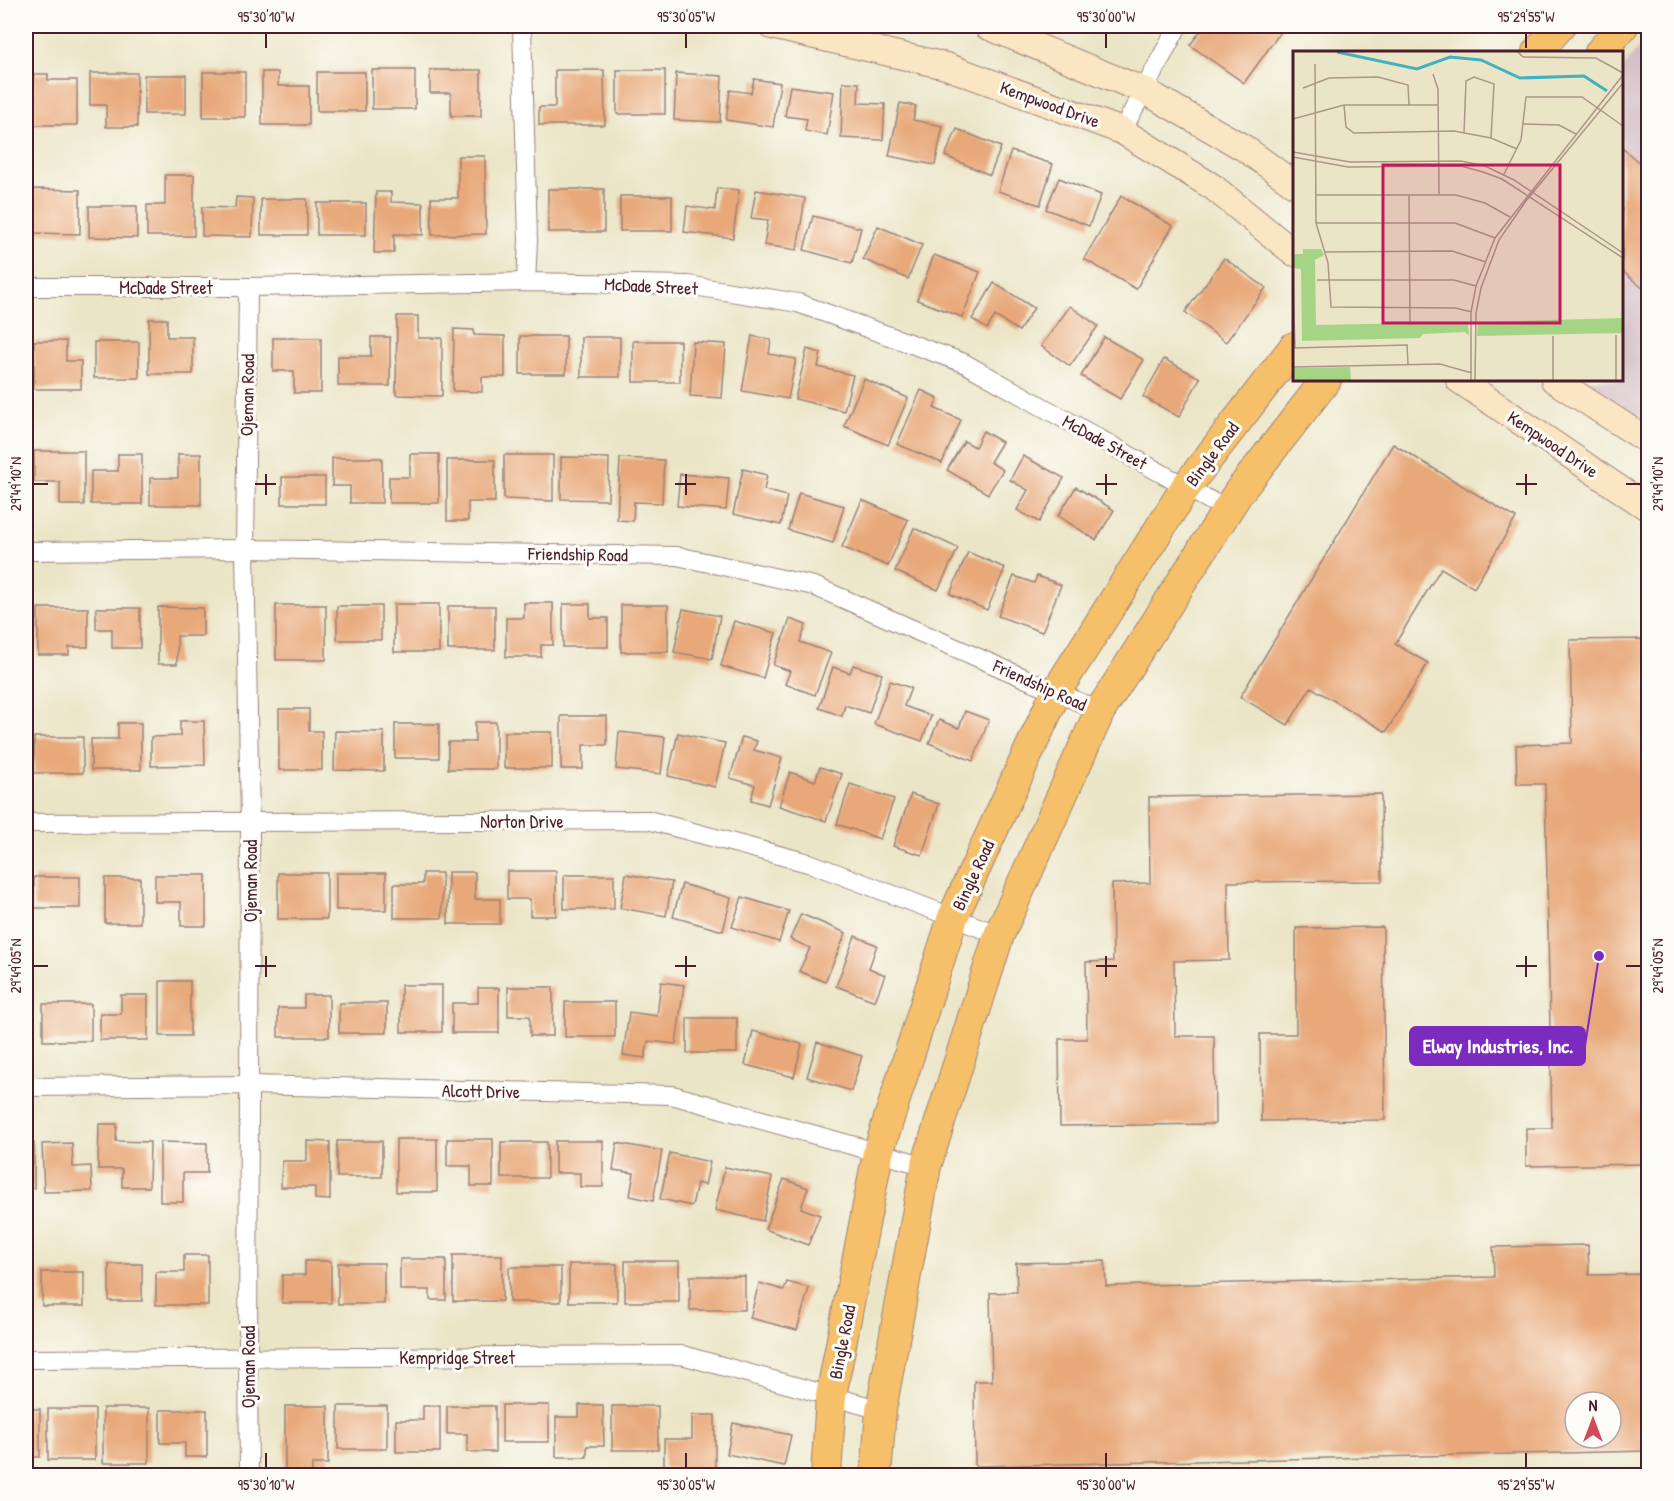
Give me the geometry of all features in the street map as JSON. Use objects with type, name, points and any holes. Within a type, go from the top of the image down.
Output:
[{"type":"main road","name":"Kempwood Drive","points":[[772,26],[845,34],[946,66],[1122,131],[1213,187],[1293,252]]},
{"type":"main road","points":[[987,26],[1144,91],[1244,148],[1293,183]]},
{"type":"main road","points":[[1538,51],[1560,26]]},
{"type":"main road","points":[[1601,51],[1623,26]]},
{"type":"main road","name":"Bingle Road","points":[[826,1476],[831,1396],[878,1153],[953,917],[1056,692],[1186,487],[1293,348]]},
{"type":"main road","points":[[876,1476],[881,1410],[926,1166],[999,935],[1100,711],[1238,493],[1325,381]]},
{"type":"main road","name":"Kempwood Drive","points":[[1460,381],[1648,508]]},
{"type":"main road","points":[[1556,381],[1648,441]]},
{"type":"street","points":[[522,26],[528,240],[526,282]]},
{"type":"street","points":[[1122,131],[1178,26]]},
{"type":"street","name":"McDade Street","points":[[26,287],[248,287],[526,282],[688,285],[798,303],[964,363],[1227,510]]},
{"type":"street","name":"Ojeman Road","points":[[248,287],[245,549],[250,823],[249,1476]]},
{"type":"street","name":"Friendship Road","points":[[26,551],[245,549],[677,556],[813,586],[1100,711]]},
{"type":"street","name":"Norton Drive","points":[[26,823],[648,820],[812,864],[999,935]]},
{"type":"street","name":"Alcott Drive","points":[[26,1087],[250,1085],[672,1095],[926,1166]]},
{"type":"street","name":"Kempridge Street","points":[[26,1359],[682,1355],[881,1410]]},
{"type":"shaded area","points":[[1648,36],[1648,423],[1584,381],[1623,381],[1623,68]]},
{"type":"green space","points":[[1648,1470],[1648,1476],[1422,1475]]},
{"type":"building","points":[[1204,26],[1285,26],[1244,83],[1190,45]]},
{"type":"building","points":[[372,70],[415,70],[415,109],[372,109]]},
{"type":"building","points":[[430,70],[481,70],[481,116],[451,116],[451,93],[430,93]]},
{"type":"building","points":[[555,70],[604,70],[605,125],[539,125],[539,107],[555,107]]},
{"type":"building","points":[[617,70],[665,70],[665,114],[617,114]]},
{"type":"building","points":[[203,72],[245,72],[245,117],[203,117]]},
{"type":"building","points":[[262,72],[278,72],[278,86],[309,86],[309,125],[262,125]]},
{"type":"building","points":[[317,72],[365,72],[365,111],[317,111]]},
{"type":"building","points":[[90,73],[137,73],[137,127],[106,127],[106,105],[90,105]]},
{"type":"building","points":[[676,73],[722,76],[720,122],[674,120]]},
{"type":"building","points":[[34,74],[48,74],[48,80],[77,80],[77,125],[34,125]]},
{"type":"building","points":[[144,75],[186,75],[186,114],[144,114]]},
{"type":"building","points":[[754,79],[780,83],[773,127],[726,120],[730,90],[751,93]]},
{"type":"building","points":[[843,82],[859,83],[858,103],[885,104],[883,140],[841,138]]},
{"type":"building","points":[[790,86],[834,92],[827,135],[805,131],[807,119],[785,116]]},
{"type":"building","points":[[900,103],[916,106],[913,120],[943,126],[935,165],[889,156]]},
{"type":"building","points":[[957,129],[1001,147],[990,175],[945,156]]},
{"type":"building","points":[[1623,149],[1648,170],[1648,286],[1645,290],[1623,272]]},
{"type":"building","points":[[1011,151],[1053,164],[1040,205],[998,191]]},
{"type":"building","points":[[458,156],[485,156],[486,234],[432,235],[431,198],[458,198]]},
{"type":"building","points":[[165,175],[194,175],[194,236],[147,236],[147,205],[165,205]]},
{"type":"building","points":[[1059,178],[1101,195],[1089,226],[1046,209]]},
{"type":"building","points":[[717,188],[739,190],[733,238],[684,232],[687,206],[715,210]]},
{"type":"building","points":[[32,189],[80,190],[80,234],[31,233]]},
{"type":"building","points":[[548,189],[604,189],[604,232],[548,232]]},
{"type":"building","points":[[756,190],[805,198],[797,250],[764,245],[768,220],[751,218]]},
{"type":"building","points":[[376,192],[391,192],[391,202],[423,203],[423,235],[394,234],[394,253],[374,253]]},
{"type":"building","points":[[620,196],[672,196],[672,231],[620,231]]},
{"type":"building","points":[[1121,196],[1173,226],[1136,289],[1084,259]]},
{"type":"building","points":[[236,197],[253,198],[252,237],[202,236],[202,207],[235,208]]},
{"type":"building","points":[[261,199],[307,199],[307,235],[261,235]]},
{"type":"building","points":[[317,203],[366,203],[366,235],[317,235]]},
{"type":"building","points":[[89,206],[137,206],[137,238],[89,237]]},
{"type":"building","points":[[813,216],[861,228],[852,263],[804,250]]},
{"type":"building","points":[[878,226],[922,245],[908,279],[863,259]]},
{"type":"building","points":[[934,255],[980,272],[962,317],[917,300]]},
{"type":"building","points":[[1224,258],[1266,288],[1226,342],[1185,312]]},
{"type":"building","points":[[994,283],[1034,308],[1019,331],[995,316],[987,329],[972,319]]},
{"type":"building","points":[[1070,306],[1098,326],[1070,366],[1041,346]]},
{"type":"building","points":[[397,316],[418,316],[418,338],[442,338],[442,396],[396,395]]},
{"type":"building","points":[[149,319],[167,319],[167,337],[193,337],[193,374],[149,374]]},
{"type":"building","points":[[454,329],[474,330],[474,335],[505,336],[505,377],[482,377],[482,392],[453,391]]},
{"type":"building","points":[[520,336],[566,336],[566,374],[520,374]]},
{"type":"building","points":[[752,336],[771,340],[769,354],[796,359],[788,399],[742,391]]},
{"type":"building","points":[[371,337],[390,337],[390,386],[338,386],[338,356],[371,356]]},
{"type":"building","points":[[581,337],[620,337],[620,377],[581,377]]},
{"type":"building","points":[[1104,337],[1144,360],[1120,399],[1081,376]]},
{"type":"building","points":[[273,338],[321,338],[321,393],[294,393],[294,371],[273,371]]},
{"type":"building","points":[[34,341],[66,341],[66,361],[81,361],[81,389],[34,389]]},
{"type":"building","points":[[633,341],[680,341],[680,382],[633,382]]},
{"type":"building","points":[[94,342],[139,342],[139,378],[94,378]]},
{"type":"building","points":[[693,342],[726,344],[722,398],[690,396]]},
{"type":"building","points":[[807,349],[821,353],[818,367],[853,375],[844,411],[795,399]]},
{"type":"building","points":[[1164,359],[1200,378],[1179,417],[1143,397]]},
{"type":"building","points":[[864,379],[908,398],[888,445],[844,426]]},
{"type":"building","points":[[921,390],[938,398],[934,408],[961,420],[942,463],[897,444]]},
{"type":"building","points":[[983,431],[1002,442],[990,462],[1003,470],[988,494],[947,470],[964,441],[975,447]]},
{"type":"building","points":[[1393,444],[1516,518],[1474,588],[1441,568],[1395,644],[1428,663],[1386,732],[1311,687],[1288,725],[1240,697]]},
{"type":"building","points":[[34,451],[84,451],[84,505],[60,505],[60,482],[34,482]]},
{"type":"building","points":[[118,454],[142,454],[142,504],[91,504],[91,471],[118,471]]},
{"type":"building","points":[[178,454],[201,454],[201,505],[150,505],[150,478],[178,478]]},
{"type":"building","points":[[410,454],[439,454],[439,503],[389,503],[389,477],[410,477]]},
{"type":"building","points":[[504,455],[553,455],[553,501],[504,499]]},
{"type":"building","points":[[1023,456],[1064,478],[1039,522],[1017,510],[1028,490],[1010,480]]},
{"type":"building","points":[[561,457],[609,458],[608,500],[561,499]]},
{"type":"building","points":[[332,458],[382,458],[382,503],[350,503],[350,486],[332,486]]},
{"type":"building","points":[[620,458],[664,460],[662,503],[634,502],[633,521],[617,520]]},
{"type":"building","points":[[447,460],[495,460],[495,502],[468,502],[468,521],[447,521]]},
{"type":"building","points":[[743,469],[767,475],[764,490],[787,496],[781,525],[733,514]]},
{"type":"building","points":[[680,474],[729,478],[726,510],[677,506]]},
{"type":"building","points":[[282,477],[325,477],[325,504],[282,504]]},
{"type":"building","points":[[1076,487],[1114,510],[1096,540],[1058,516]]},
{"type":"building","points":[[799,493],[844,506],[833,543],[788,530]]},
{"type":"building","points":[[862,500],[908,520],[888,566],[842,547]]},
{"type":"building","points":[[914,528],[958,548],[938,590],[895,571]]},
{"type":"building","points":[[968,552],[1005,568],[987,610],[950,594]]},
{"type":"building","points":[[1014,576],[1034,583],[1037,576],[1061,585],[1042,632],[998,616]]},
{"type":"building","points":[[524,603],[553,603],[553,645],[541,645],[541,657],[506,657],[506,618],[524,618]]},
{"type":"building","points":[[394,604],[439,604],[439,652],[394,652]]},
{"type":"building","points":[[563,604],[590,604],[590,618],[608,618],[608,647],[563,647]]},
{"type":"building","points":[[276,605],[326,605],[326,660],[276,660]]},
{"type":"building","points":[[621,605],[668,605],[668,652],[621,652]]},
{"type":"building","points":[[337,606],[381,606],[381,640],[337,640]]},
{"type":"building","points":[[448,606],[495,606],[495,650],[448,650]]},
{"type":"building","points":[[158,607],[203,608],[203,636],[177,636],[177,664],[158,664]]},
{"type":"building","points":[[26,608],[30,608],[30,652],[26,652]]},
{"type":"building","points":[[38,608],[88,608],[88,647],[69,647],[69,655],[38,655]]},
{"type":"building","points":[[96,608],[140,608],[140,648],[112,648],[112,629],[96,629]]},
{"type":"building","points":[[683,609],[720,616],[712,659],[674,652]]},
{"type":"building","points":[[790,619],[806,625],[800,642],[831,653],[815,695],[785,684],[790,671],[773,665]]},
{"type":"building","points":[[734,621],[776,633],[763,678],[721,666]]},
{"type":"building","points":[[1648,639],[1648,1164],[1526,1166],[1526,1128],[1552,1128],[1545,784],[1517,784],[1516,745],[1572,743],[1570,640]]},
{"type":"building","points":[[853,665],[882,674],[869,713],[845,705],[842,716],[819,708],[833,667],[850,673]]},
{"type":"building","points":[[890,681],[911,688],[904,706],[931,716],[922,741],[874,724]]},
{"type":"building","points":[[279,709],[309,709],[309,731],[322,731],[322,770],[279,770]]},
{"type":"building","points":[[965,711],[989,720],[973,761],[929,743],[939,720],[959,728]]},
{"type":"building","points":[[561,716],[607,716],[607,745],[583,745],[583,769],[561,769]]},
{"type":"building","points":[[180,721],[204,721],[205,765],[151,766],[151,737],[180,736]]},
{"type":"building","points":[[475,722],[496,722],[496,769],[448,769],[448,742],[475,742]]},
{"type":"building","points":[[118,723],[141,723],[141,770],[91,770],[91,739],[118,739]]},
{"type":"building","points":[[395,724],[439,724],[439,758],[395,758]]},
{"type":"building","points":[[335,731],[384,732],[384,771],[334,770]]},
{"type":"building","points":[[504,732],[552,732],[552,768],[504,768]]},
{"type":"building","points":[[619,732],[665,737],[661,774],[616,769]]},
{"type":"building","points":[[678,733],[725,743],[715,787],[668,776]]},
{"type":"building","points":[[34,737],[83,737],[83,773],[34,773]]},
{"type":"building","points":[[742,737],[757,741],[754,750],[782,758],[768,805],[751,800],[755,785],[730,778]]},
{"type":"building","points":[[820,767],[842,774],[826,821],[779,806],[790,772],[815,781]]},
{"type":"building","points":[[850,784],[894,799],[880,839],[837,824]]},
{"type":"building","points":[[911,794],[939,804],[922,855],[893,846]]},
{"type":"building","points":[[1381,794],[1382,881],[1228,882],[1229,960],[1174,961],[1175,1036],[1214,1036],[1215,1124],[1060,1126],[1059,1039],[1087,1039],[1086,962],[1113,961],[1112,884],[1150,883],[1149,797]]},
{"type":"building","points":[[507,871],[556,871],[556,916],[530,916],[530,899],[507,899]]},
{"type":"building","points":[[448,872],[475,872],[475,899],[500,899],[500,924],[448,924]]},
{"type":"building","points":[[278,873],[327,873],[327,919],[278,919]]},
{"type":"building","points":[[336,873],[386,873],[386,910],[336,910]]},
{"type":"building","points":[[423,873],[442,873],[442,918],[394,918],[394,884],[423,884]]},
{"type":"building","points":[[626,874],[672,882],[666,916],[620,908]]},
{"type":"building","points":[[155,875],[206,875],[206,926],[181,926],[181,902],[155,902]]},
{"type":"building","points":[[564,875],[614,875],[614,909],[564,909]]},
{"type":"building","points":[[34,877],[80,877],[80,908],[34,908]]},
{"type":"building","points":[[105,878],[140,878],[140,923],[105,923]]},
{"type":"building","points":[[682,884],[731,898],[723,931],[673,917]]},
{"type":"building","points":[[742,897],[789,911],[779,942],[732,927]]},
{"type":"building","points":[[801,914],[846,933],[825,982],[799,971],[810,948],[790,939]]},
{"type":"building","points":[[1383,927],[1385,1120],[1261,1121],[1260,1034],[1296,1034],[1296,928]]},
{"type":"building","points":[[855,936],[877,945],[869,968],[885,975],[875,1001],[836,986]]},
{"type":"building","points":[[160,981],[190,981],[190,1036],[160,1036]]},
{"type":"building","points":[[661,982],[684,985],[676,1044],[648,1041],[645,1058],[623,1055],[629,1012],[657,1016]]},
{"type":"building","points":[[401,985],[442,985],[442,1032],[401,1032]]},
{"type":"building","points":[[508,987],[553,987],[553,1036],[530,1036],[530,1016],[508,1016]]},
{"type":"building","points":[[478,988],[499,988],[499,1033],[452,1033],[452,1003],[478,1003]]},
{"type":"building","points":[[26,990],[33,990],[33,1040],[26,1040]]},
{"type":"building","points":[[121,995],[148,995],[148,1040],[100,1040],[100,1014],[121,1014]]},
{"type":"building","points":[[304,995],[329,995],[329,1037],[278,1037],[278,1008],[304,1008]]},
{"type":"building","points":[[565,1002],[615,1002],[615,1037],[565,1037]]},
{"type":"building","points":[[339,1003],[387,1003],[387,1033],[339,1033]]},
{"type":"building","points":[[43,1004],[91,1004],[91,1041],[43,1041]]},
{"type":"building","points":[[687,1018],[737,1018],[737,1053],[687,1053]]},
{"type":"building","points":[[753,1031],[802,1044],[794,1077],[745,1065]]},
{"type":"building","points":[[817,1042],[862,1056],[851,1091],[807,1077]]},
{"type":"building","points":[[99,1124],[117,1124],[116,1141],[150,1142],[149,1187],[122,1187],[122,1169],[98,1169]]},
{"type":"building","points":[[396,1139],[437,1139],[437,1192],[396,1192]]},
{"type":"building","points":[[447,1139],[493,1139],[493,1186],[471,1186],[471,1166],[447,1166]]},
{"type":"building","points":[[307,1141],[330,1142],[330,1200],[315,1199],[315,1187],[281,1187],[282,1161],[307,1161]]},
{"type":"building","points":[[337,1141],[382,1141],[382,1177],[337,1177]]},
{"type":"building","points":[[555,1141],[603,1141],[603,1187],[580,1187],[580,1173],[555,1173]]},
{"type":"building","points":[[160,1142],[207,1143],[207,1173],[183,1173],[183,1202],[160,1202]]},
{"type":"building","points":[[501,1142],[547,1142],[547,1178],[501,1178]]},
{"type":"building","points":[[26,1143],[34,1143],[34,1188],[26,1188]]},
{"type":"building","points":[[72,1143],[73,1167],[91,1166],[92,1191],[44,1192],[42,1144]]},
{"type":"building","points":[[617,1143],[662,1151],[653,1201],[630,1196],[634,1173],[613,1170]]},
{"type":"building","points":[[670,1153],[710,1162],[705,1185],[697,1183],[692,1206],[660,1199]]},
{"type":"building","points":[[725,1167],[772,1177],[763,1221],[715,1210]]},
{"type":"building","points":[[784,1179],[808,1188],[801,1208],[820,1215],[808,1245],[765,1229]]},
{"type":"building","points":[[1588,1245],[1589,1275],[1648,1274],[1648,1451],[975,1466],[974,1381],[992,1381],[990,1293],[1017,1292],[1016,1263],[1105,1261],[1106,1286],[1494,1277],[1493,1247]]},
{"type":"building","points":[[184,1255],[208,1255],[208,1305],[156,1305],[156,1272],[184,1272]]},
{"type":"building","points":[[453,1255],[502,1255],[502,1301],[453,1301]]},
{"type":"building","points":[[400,1259],[446,1259],[446,1300],[430,1300],[430,1290],[400,1290]]},
{"type":"building","points":[[305,1261],[331,1261],[331,1303],[282,1303],[282,1275],[305,1275]]},
{"type":"building","points":[[625,1261],[679,1261],[679,1302],[625,1302]]},
{"type":"building","points":[[338,1263],[384,1263],[384,1304],[338,1304]]},
{"type":"building","points":[[109,1264],[142,1264],[142,1301],[109,1301]]},
{"type":"building","points":[[569,1264],[617,1264],[617,1302],[569,1302]]},
{"type":"building","points":[[509,1267],[561,1267],[561,1302],[509,1302]]},
{"type":"building","points":[[26,1269],[30,1269],[30,1306],[26,1306]]},
{"type":"building","points":[[42,1272],[84,1272],[84,1306],[42,1306]]},
{"type":"building","points":[[690,1276],[745,1276],[745,1310],[690,1310]]},
{"type":"building","points":[[787,1282],[809,1288],[797,1330],[750,1318],[759,1283],[784,1290]]},
{"type":"building","points":[[502,1405],[549,1405],[549,1442],[502,1442]]},
{"type":"building","points":[[579,1405],[603,1405],[604,1446],[587,1446],[587,1457],[556,1457],[556,1417],[579,1417]]},
{"type":"building","points":[[285,1406],[328,1406],[328,1464],[312,1464],[312,1476],[285,1476]]},
{"type":"building","points":[[338,1406],[387,1406],[387,1449],[338,1449]]},
{"type":"building","points":[[423,1406],[440,1406],[440,1452],[396,1452],[396,1420],[423,1420]]},
{"type":"building","points":[[447,1406],[495,1406],[495,1452],[467,1452],[467,1434],[447,1434]]},
{"type":"building","points":[[612,1406],[658,1406],[658,1450],[612,1450]]},
{"type":"building","points":[[103,1408],[149,1408],[149,1463],[103,1463]]},
{"type":"building","points":[[26,1409],[40,1409],[40,1457],[26,1457]]},
{"type":"building","points":[[48,1409],[95,1409],[95,1460],[48,1460]]},
{"type":"building","points":[[160,1410],[207,1410],[207,1457],[185,1457],[185,1443],[160,1443]]},
{"type":"building","points":[[692,1415],[715,1415],[715,1468],[664,1468],[664,1439],[692,1439]]},
{"type":"building","points":[[733,1423],[791,1435],[784,1466],[727,1454]]},
{"type":"place","name":"Elway Industries, Inc.","points":[[1599,956]]}]
